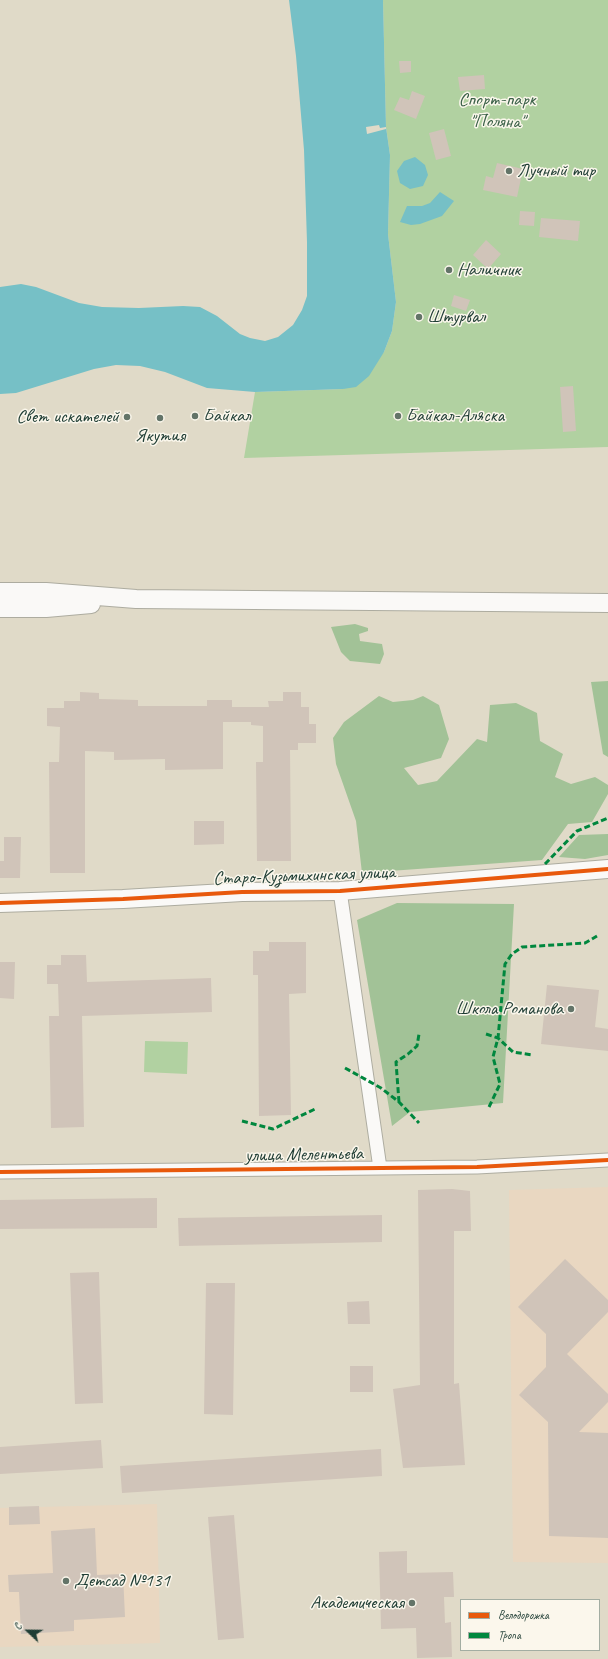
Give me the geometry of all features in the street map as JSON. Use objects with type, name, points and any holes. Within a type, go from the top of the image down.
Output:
[{"type":"main road","points":[[0,592],[46,592],[136,599],[608,603]]},
{"type":"main road","points":[[0,608],[69,606],[136,599]]},
{"type":"main road","name":"Старо-Кузьмихинская улица","points":[[0,903],[123,899],[242,892],[340,891],[608,869]]},
{"type":"street","points":[[340,891],[380,1168]]},
{"type":"street","name":"улица Мелентьева","points":[[0,1172],[166,1169],[243,1171],[477,1167],[608,1160]]},
{"type":"shaded area","points":[[608,1187],[608,1563],[513,1562],[509,1190]]},
{"type":"shaded area","points":[[157,1504],[160,1643],[0,1647],[0,1508]]},
{"type":"green space","name":"Спорт-парк \"Поляна\"","points":[[383,0],[608,0],[608,447],[244,458],[255,392],[343,389],[384,352],[392,331],[396,302],[388,234],[390,155],[386,127]]},
{"type":"green space","points":[[355,624],[368,628],[368,631],[359,634],[360,641],[382,644],[384,654],[380,664],[350,661],[341,652],[331,627]]},
{"type":"green space","points":[[608,681],[608,757],[603,754],[591,682]]},
{"type":"green space","points":[[379,696],[393,702],[413,700],[423,696],[439,705],[449,739],[441,758],[404,768],[418,785],[437,781],[477,739],[487,742],[490,705],[516,703],[537,713],[540,741],[563,754],[555,777],[571,784],[595,777],[608,785],[608,794],[592,822],[568,824],[542,860],[362,873],[356,821],[336,764],[333,738],[344,722]]},
{"type":"green space","points":[[608,834],[608,855],[585,859],[559,857],[579,835]]},
{"type":"green space","points":[[397,903],[514,904],[503,1103],[410,1112],[392,1126],[357,920]]},
{"type":"green space","points":[[145,1041],[188,1042],[187,1074],[144,1072]]},
{"type":"water","points":[[289,0],[383,0],[386,127],[390,155],[388,234],[396,302],[392,331],[384,352],[369,376],[356,387],[343,389],[255,392],[207,388],[165,372],[140,366],[116,365],[94,369],[16,393],[0,394],[0,287],[21,284],[36,287],[79,303],[102,307],[200,307],[217,316],[240,334],[265,341],[278,337],[293,325],[302,310],[307,296],[307,242],[304,150],[296,56]]},
{"type":"water","points":[[415,157],[425,165],[428,175],[423,186],[410,189],[400,183],[397,171],[404,161]]},
{"type":"water","points":[[440,192],[454,201],[442,216],[420,224],[411,225],[400,222],[407,206],[422,206],[430,203]]},
{"type":"pier","points":[[379,125],[380,128],[386,127],[386,129],[367,134],[366,127]]},
{"type":"building","points":[[399,61],[411,61],[411,72],[400,73]]},
{"type":"building","points":[[484,75],[485,89],[460,91],[458,77]]},
{"type":"building","points":[[412,91],[425,96],[416,119],[394,110],[400,97],[409,100]]},
{"type":"building","points":[[444,129],[451,156],[436,160],[429,133]]},
{"type":"building","points":[[497,163],[523,169],[517,197],[483,190],[486,176],[493,178]]},
{"type":"building","points":[[520,211],[535,212],[534,226],[519,225]]},
{"type":"building","points":[[541,218],[580,221],[578,241],[539,237]]},
{"type":"building","points":[[486,240],[501,254],[488,269],[473,255]]},
{"type":"building","points":[[454,295],[470,300],[466,311],[451,306]]},
{"type":"building","points":[[573,386],[576,431],[563,432],[560,387]]},
{"type":"building","points":[[80,692],[99,693],[99,699],[138,700],[138,706],[207,706],[207,700],[232,700],[232,707],[269,707],[268,701],[283,701],[283,692],[301,692],[301,707],[309,707],[309,724],[316,724],[316,743],[298,743],[298,750],[290,750],[291,861],[257,861],[256,762],[263,762],[263,726],[251,725],[251,722],[223,722],[223,769],[165,770],[165,759],[114,760],[114,752],[85,751],[85,873],[50,873],[49,762],[59,762],[60,727],[47,726],[47,708],[64,708],[64,701],[80,701]]},
{"type":"building","points":[[194,821],[224,821],[224,844],[194,845]]},
{"type":"building","points":[[4,837],[21,837],[20,878],[0,878],[0,861],[4,861]]},
{"type":"building","points":[[269,942],[306,942],[306,993],[289,994],[291,1115],[259,1116],[258,975],[253,975],[253,951],[269,951]]},
{"type":"building","points":[[61,955],[86,955],[87,982],[211,978],[212,1012],[82,1016],[84,1127],[51,1128],[49,1016],[59,1016],[58,984],[47,984],[47,965],[61,965]]},
{"type":"building","points":[[0,962],[15,962],[14,999],[0,998]]},
{"type":"building","name":"Школа Романова","points":[[547,985],[599,990],[595,1027],[608,1029],[608,1051],[541,1044]]},
{"type":"building","points":[[452,1189],[470,1191],[471,1231],[454,1231],[454,1384],[459,1383],[465,1465],[403,1468],[393,1389],[420,1385],[418,1190]]},
{"type":"building","points":[[157,1198],[157,1228],[0,1229],[0,1200]]},
{"type":"building","points":[[382,1215],[382,1242],[179,1246],[178,1218]]},
{"type":"building","points":[[565,1259],[608,1300],[608,1312],[567,1354],[608,1394],[608,1402],[579,1432],[608,1433],[608,1538],[549,1536],[548,1422],[519,1395],[546,1367],[546,1334],[518,1307]]},
{"type":"building","points":[[99,1272],[103,1403],[75,1404],[70,1273]]},
{"type":"building","points":[[206,1283],[235,1283],[233,1415],[204,1414]]},
{"type":"building","points":[[369,1301],[370,1324],[348,1324],[347,1302]]},
{"type":"building","points":[[350,1366],[373,1366],[373,1392],[350,1392]]},
{"type":"building","points":[[101,1440],[103,1468],[0,1474],[0,1447]]},
{"type":"building","points":[[381,1449],[382,1476],[122,1493],[120,1466]]},
{"type":"building","points":[[39,1506],[40,1524],[9,1525],[9,1507]]},
{"type":"building","points":[[234,1515],[244,1638],[218,1640],[208,1517]]},
{"type":"building","name":"Детсад №131","points":[[95,1528],[97,1575],[123,1574],[125,1617],[74,1620],[74,1631],[21,1634],[19,1592],[9,1592],[8,1575],[53,1573],[51,1531]]},
{"type":"building","name":"Академическая","points":[[407,1551],[407,1573],[453,1572],[454,1597],[444,1597],[445,1623],[451,1622],[452,1657],[417,1658],[416,1628],[381,1629],[379,1552]]},
{"type":"marked path","points":[[545,864],[577,831],[608,818]]},
{"type":"marked path","points":[[489,1107],[500,1084],[493,1057],[498,1038],[505,964],[512,954],[522,947],[585,943],[597,936]]},
{"type":"marked path","points":[[399,1102],[396,1062],[417,1046],[419,1034]]},
{"type":"marked path","points":[[486,1034],[498,1038],[513,1052],[533,1055]]},
{"type":"marked path","points":[[345,1068],[381,1088],[399,1102],[419,1123]]},
{"type":"marked path","points":[[242,1121],[273,1129],[315,1109]]},
{"type":"cycle path","points":[[0,903],[123,899],[242,892],[340,891],[608,869]]},
{"type":"cycle path","points":[[0,1172],[477,1167],[608,1160]]},
{"type":"place","name":"Лучный тир","points":[[509,171]]},
{"type":"place","name":"Наличник","points":[[449,270]]},
{"type":"place","name":"Штурвал","points":[[419,317]]},
{"type":"place","name":"Байкал","points":[[195,416]]},
{"type":"place","name":"Байкал-Аляска","points":[[398,416]]},
{"type":"place","name":"Свет искателей","points":[[127,417]]},
{"type":"place","name":"Якутия","points":[[160,418]]},
{"type":"place","name":"Школа Романова","points":[[571,1009]]},
{"type":"place","name":"Детсад №131","points":[[66,1581]]},
{"type":"place","name":"Академическая","points":[[412,1603]]}]
